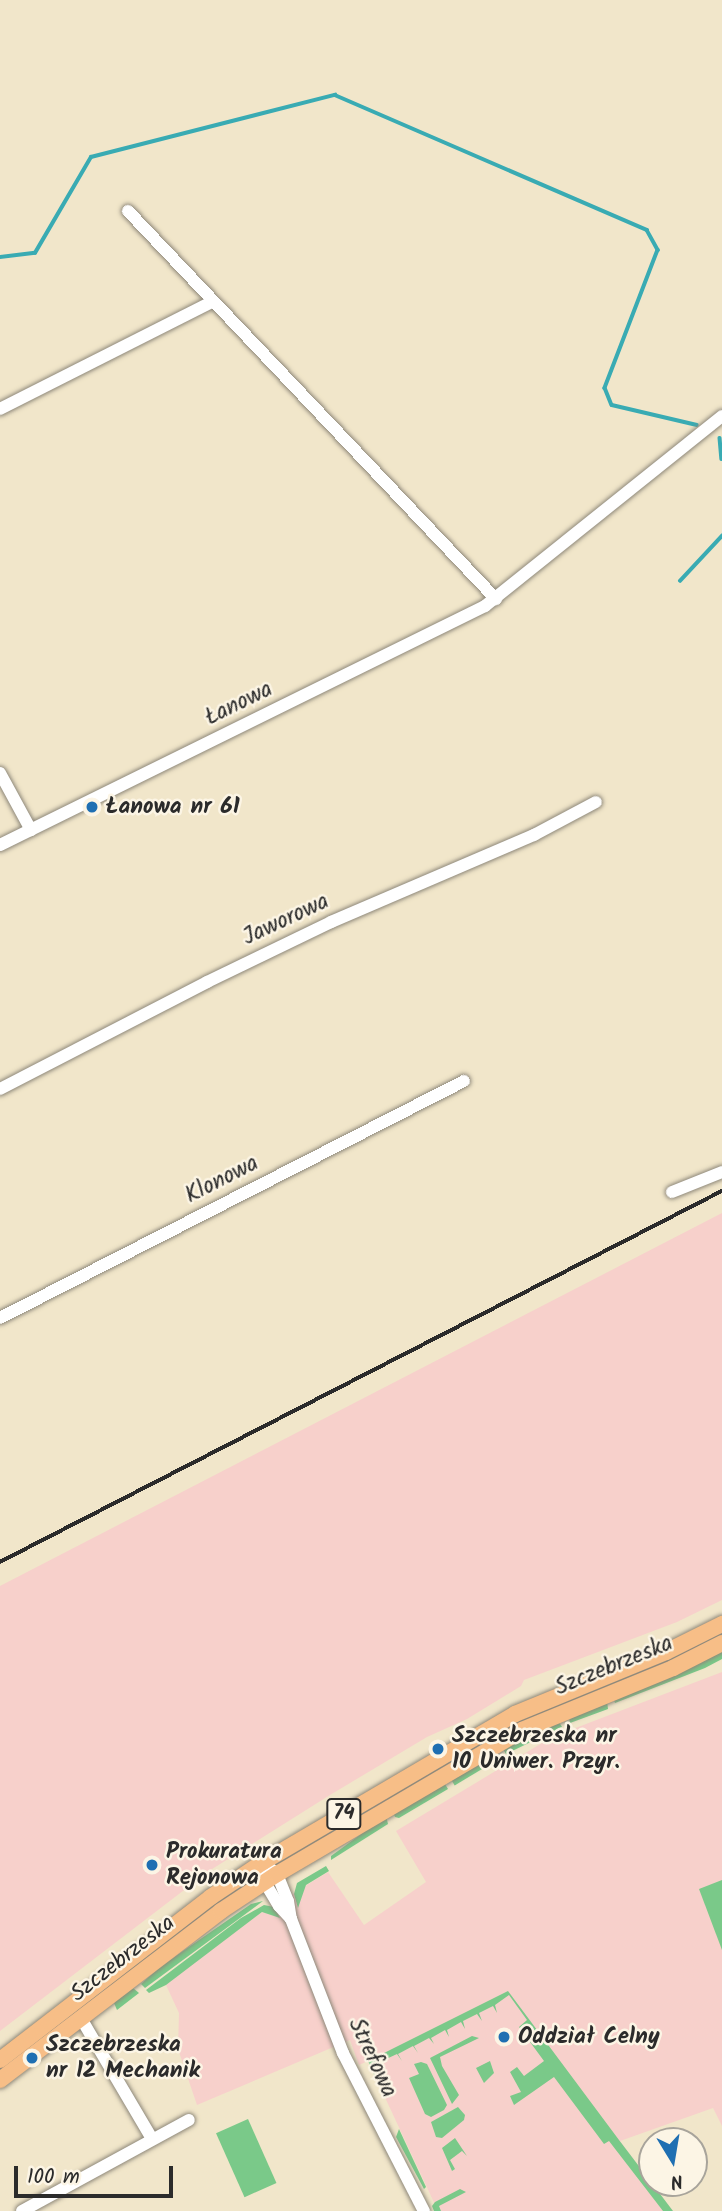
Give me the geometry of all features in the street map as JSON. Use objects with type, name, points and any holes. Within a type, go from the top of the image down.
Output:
[{"type":"main road","name":"Szczebrzeska","points":[[0,2060],[211,1897],[263,1862],[515,1714],[666,1652],[722,1624]]},
{"type":"main road","name":"Szczebrzeska","points":[[0,2080],[82,2020],[221,1911],[270,1877],[522,1730],[673,1668],[722,1643]]},
{"type":"street","points":[[128,211],[496,599]]},
{"type":"street","points":[[0,409],[212,302]]},
{"type":"street","name":"Łanowa","points":[[0,845],[496,599],[722,416]]},
{"type":"street","points":[[0,772],[30,830]]},
{"type":"street","name":"Jaworowa","points":[[0,1089],[206,982],[331,922],[534,835],[596,803]]},
{"type":"street","name":"Klonowa","points":[[0,1318],[464,1082]]},
{"type":"street","points":[[671,1192],[722,1172]]},
{"type":"street","name":"Strefowa","points":[[263,1862],[279,1906],[291,1919],[343,2053],[424,2211]]},
{"type":"street","points":[[82,2020],[152,2140]]},
{"type":"street","points":[[22,2211],[189,2120]]},
{"type":"shaded area","points":[[722,1213],[722,1600],[677,1622],[524,1680],[521,1686],[467,1719],[427,1737],[209,1871],[0,2031],[0,1586]]},
{"type":"shaded area","points":[[722,1672],[722,2126],[713,2108],[659,2127],[638,2127],[638,2135],[620,2141],[638,2165],[638,2197],[662,2197],[673,2211],[438,2211],[368,2061],[359,2065],[350,2040],[197,2105],[178,2049],[179,2013],[166,1985],[258,1915],[328,1872],[364,1925],[426,1882],[396,1831],[552,1737]]},
{"type":"green space","points":[[722,1651],[722,1659],[705,1668],[615,1703],[613,1698]]},
{"type":"green space","points":[[607,1701],[608,1709],[570,1723],[569,1718]]},
{"type":"green space","points":[[559,1722],[562,1727],[506,1754],[503,1749],[528,1734]]},
{"type":"green space","points":[[497,1753],[500,1758],[455,1785],[452,1780]]},
{"type":"green space","points":[[445,1784],[448,1789],[399,1818],[395,1817],[393,1812]]},
{"type":"green space","points":[[386,1816],[388,1824],[331,1860],[331,1856]]},
{"type":"green space","points":[[326,1866],[329,1871],[306,1885],[298,1908],[294,1894],[297,1883]]},
{"type":"green space","points":[[722,1880],[722,1950],[699,1889]]},
{"type":"green space","points":[[263,1901],[145,1988],[141,1984],[160,1967],[251,1904]]},
{"type":"green space","points":[[264,1905],[274,1907],[280,1918],[262,1912],[166,1985],[149,1993],[146,1990],[241,1918]]},
{"type":"green space","points":[[133,1988],[139,1993],[117,2010],[114,2003]]},
{"type":"green space","points":[[508,1991],[638,2165],[638,2179],[609,2141],[604,2144],[554,2077],[514,2105],[510,2096],[521,2092],[510,2072],[517,2067],[524,2076],[544,2061],[519,2027],[527,2020],[509,1995],[495,2005],[497,2013],[493,2006],[479,2013],[482,2021],[477,2014],[463,2021],[465,2029],[461,2022],[447,2030],[449,2037],[445,2030],[431,2038],[434,2044],[429,2038],[414,2046],[418,2053],[413,2046],[398,2054],[402,2061],[397,2054],[382,2061],[385,2071],[375,2077],[368,2061]]},
{"type":"green space","points":[[472,2036],[479,2038],[440,2057],[442,2066],[459,2095],[452,2104],[430,2058]]},
{"type":"green space","points":[[490,2061],[494,2073],[484,2083],[476,2068]]},
{"type":"green space","points":[[414,2064],[427,2064],[447,2105],[444,2110],[431,2117],[425,2114],[409,2078],[419,2074]]},
{"type":"green space","points":[[458,2107],[465,2115],[464,2120],[442,2138],[436,2137],[431,2122]]},
{"type":"green space","points":[[248,2119],[276,2183],[244,2197],[216,2133]]},
{"type":"green space","points":[[399,2129],[426,2187],[424,2189],[396,2137]]},
{"type":"green space","points":[[455,2138],[467,2156],[462,2151],[450,2160],[455,2169],[452,2171],[442,2148]]},
{"type":"green space","points":[[460,2189],[466,2192],[439,2206],[441,2211],[434,2211],[432,2206],[435,2202]]},
{"type":"green space","points":[[652,2197],[662,2197],[673,2211],[663,2211]]},
{"type":"waterway","points":[[0,257],[35,253],[91,157],[335,95],[647,230],[658,250],[605,388],[612,405],[697,425]]},
{"type":"waterway","points":[[720,438],[722,459]]},
{"type":"waterway","points":[[680,581],[722,536]]},
{"type":"railway","points":[[0,1562],[722,1191]]},
{"type":"place","name":"Łanowa nr 61","points":[[92,807]]},
{"type":"place","name":"Szczebrzeska nr 10 Uniwer. Przyr.","points":[[438,1749]]},
{"type":"place","name":"Prokuratura Rejonowa","points":[[152,1865]]},
{"type":"place","name":"Oddział Celny","points":[[504,2037]]},
{"type":"place","name":"Szczebrzeska nr 12 Mechanik","points":[[32,2058]]}]
